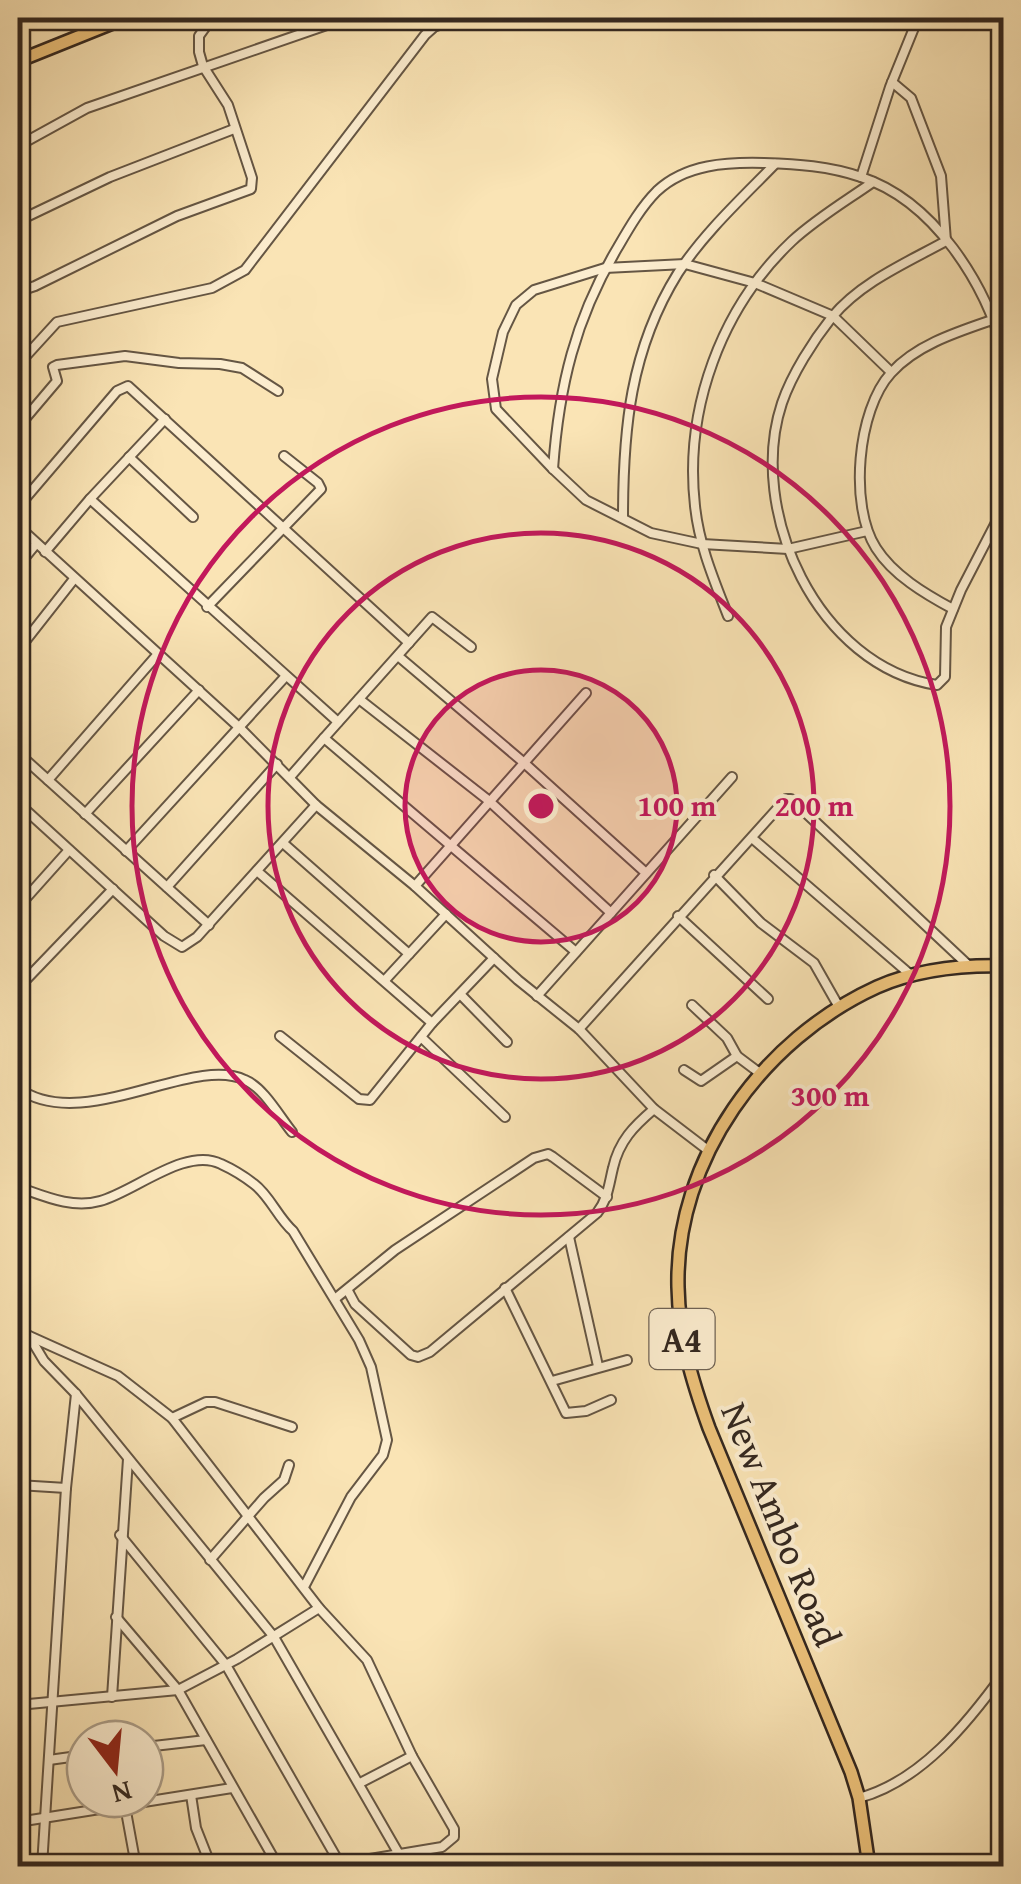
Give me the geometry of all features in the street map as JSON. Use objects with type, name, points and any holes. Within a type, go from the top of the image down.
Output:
[{"type":"main road","points":[[18,26],[38,18]]},
{"type":"main road","points":[[18,61],[124,18]]},
{"type":"main road","name":"New Ambo Road","points":[[869,1866],[859,1798],[837,1737],[689,1372],[681,1333],[680,1255],[696,1181],[709,1151],[750,1085],[798,1037],[839,1007],[880,986],[968,965],[1004,966]]},
{"type":"street","points":[[18,286],[35,286],[177,216],[249,192],[252,178],[228,106],[203,66],[199,36],[212,18]]},
{"type":"street","points":[[18,146],[87,108],[347,18]]},
{"type":"street","points":[[18,358],[25,357],[57,322],[212,288],[244,270],[425,35],[457,18]]},
{"type":"street","points":[[862,177],[892,82],[918,18]]},
{"type":"street","points":[[892,82],[911,98],[941,176],[946,241]]},
{"type":"street","points":[[18,222],[110,177],[234,128]]},
{"type":"street","points":[[624,518],[625,427],[634,382],[654,320],[686,264],[775,164]]},
{"type":"street","points":[[554,469],[564,376],[592,290],[631,225],[659,189],[709,165],[812,165],[873,182],[926,218],[946,241],[984,299],[1004,353]]},
{"type":"street","points":[[728,616],[702,544],[693,479],[694,437],[704,388],[724,334],[755,283],[792,242],[873,182]]},
{"type":"street","points":[[946,241],[860,290],[810,348],[782,403],[775,442],[776,487],[788,549],[820,612],[846,640],[888,669],[934,685],[945,677],[946,626],[1004,507]]},
{"type":"street","points":[[867,531],[788,549],[702,544],[651,533],[586,500],[554,469],[496,410],[492,378],[503,332],[516,306],[534,290],[605,268],[686,264],[755,283],[834,316],[891,372]]},
{"type":"street","points":[[953,610],[902,578],[877,550],[867,531],[859,455],[881,387],[891,372],[948,334],[992,320]]},
{"type":"street","points":[[18,427],[57,381],[53,367],[57,364],[125,356],[220,364],[242,368],[278,391]]},
{"type":"street","points":[[18,507],[123,386],[133,389],[409,643]]},
{"type":"street","points":[[45,552],[165,419]]},
{"type":"street","points":[[208,607],[321,489],[284,456]]},
{"type":"street","points":[[129,457],[193,517]]},
{"type":"street","points":[[90,500],[338,722]]},
{"type":"street","points":[[18,526],[199,690],[316,806],[415,886],[579,1029],[654,1109],[709,1151]]},
{"type":"street","points":[[18,566],[36,544]]},
{"type":"street","points":[[19,649],[74,579]]},
{"type":"street","points":[[290,777],[432,617],[471,648]]},
{"type":"street","points":[[48,780],[158,654]]},
{"type":"street","points":[[398,656],[646,873]]},
{"type":"street","points":[[126,851],[285,677]]},
{"type":"street","points":[[85,814],[199,690]]},
{"type":"street","points":[[415,886],[586,693]]},
{"type":"street","points":[[359,699],[488,800],[611,912]]},
{"type":"street","points":[[324,738],[576,952]]},
{"type":"street","points":[[18,753],[208,924]]},
{"type":"street","points":[[166,887],[277,764]]},
{"type":"street","points":[[537,996],[732,777]]},
{"type":"street","points":[[579,1029],[714,875],[780,804],[792,799],[968,965]]},
{"type":"street","points":[[18,803],[177,946],[189,944],[316,806]]},
{"type":"street","points":[[752,838],[912,976]]},
{"type":"street","points":[[282,843],[409,954]]},
{"type":"street","points":[[18,908],[69,850]]},
{"type":"street","points":[[258,871],[432,1023]]},
{"type":"street","points":[[714,875],[761,924],[814,963],[839,1007]]},
{"type":"street","points":[[18,988],[113,890]]},
{"type":"street","points":[[386,979],[446,914]]},
{"type":"street","points":[[678,916],[768,999]]},
{"type":"street","points":[[280,1036],[364,1101],[370,1100],[432,1023],[494,958]]},
{"type":"street","points":[[460,994],[507,1042]]},
{"type":"street","points":[[692,1005],[727,1038],[738,1056],[761,1074]]},
{"type":"street","points":[[420,1038],[506,1116]]},
{"type":"street","points":[[684,1070],[701,1081],[738,1056]]},
{"type":"street","points":[[18,1088],[39,1101],[93,1100],[200,1078],[229,1076],[247,1080],[292,1132]]},
{"type":"street","points":[[348,1291],[355,1304],[412,1354],[418,1357],[430,1352],[597,1213],[607,1197],[620,1147],[629,1131],[654,1109]]},
{"type":"street","points":[[336,1298],[396,1250],[534,1158],[548,1154],[554,1157],[607,1197]]},
{"type":"street","points":[[18,1187],[62,1202],[99,1202],[191,1160],[218,1162],[256,1185],[280,1220],[294,1231],[336,1298],[371,1367],[386,1447],[351,1498],[304,1587]]},
{"type":"street","points":[[569,1237],[598,1366]]},
{"type":"street","points":[[505,1288],[569,1414],[611,1400]]},
{"type":"street","points":[[18,1354],[18,1331],[118,1376],[172,1418],[319,1608],[370,1666],[412,1756],[454,1830],[454,1837],[442,1847],[328,1866]]},
{"type":"street","points":[[30,1336],[44,1361],[76,1394],[274,1637],[400,1856]]},
{"type":"street","points":[[552,1381],[627,1360]]},
{"type":"street","points":[[42,1866],[66,1488],[76,1394]]},
{"type":"street","points":[[172,1418],[206,1402],[215,1402],[292,1427]]},
{"type":"street","points":[[112,1697],[128,1459]]},
{"type":"street","points":[[210,1560],[284,1480],[288,1465]]},
{"type":"street","points":[[18,1485],[66,1488]]},
{"type":"street","points":[[120,1535],[226,1665],[340,1864]]},
{"type":"street","points":[[18,1704],[178,1690],[319,1608]]},
{"type":"street","points":[[116,1616],[178,1690],[278,1866]]},
{"type":"street","points":[[859,1798],[902,1780],[921,1766],[960,1728],[1004,1674]]},
{"type":"street","points":[[165,1745],[206,1740]]},
{"type":"street","points":[[360,1783],[412,1756]]},
{"type":"street","points":[[50,1760],[65,1758]]},
{"type":"street","points":[[165,1799],[232,1788]]},
{"type":"street","points":[[191,1795],[196,1828],[211,1866]]},
{"type":"street","points":[[18,1822],[65,1816]]},
{"type":"street","points":[[127,1819],[136,1866]]}]
